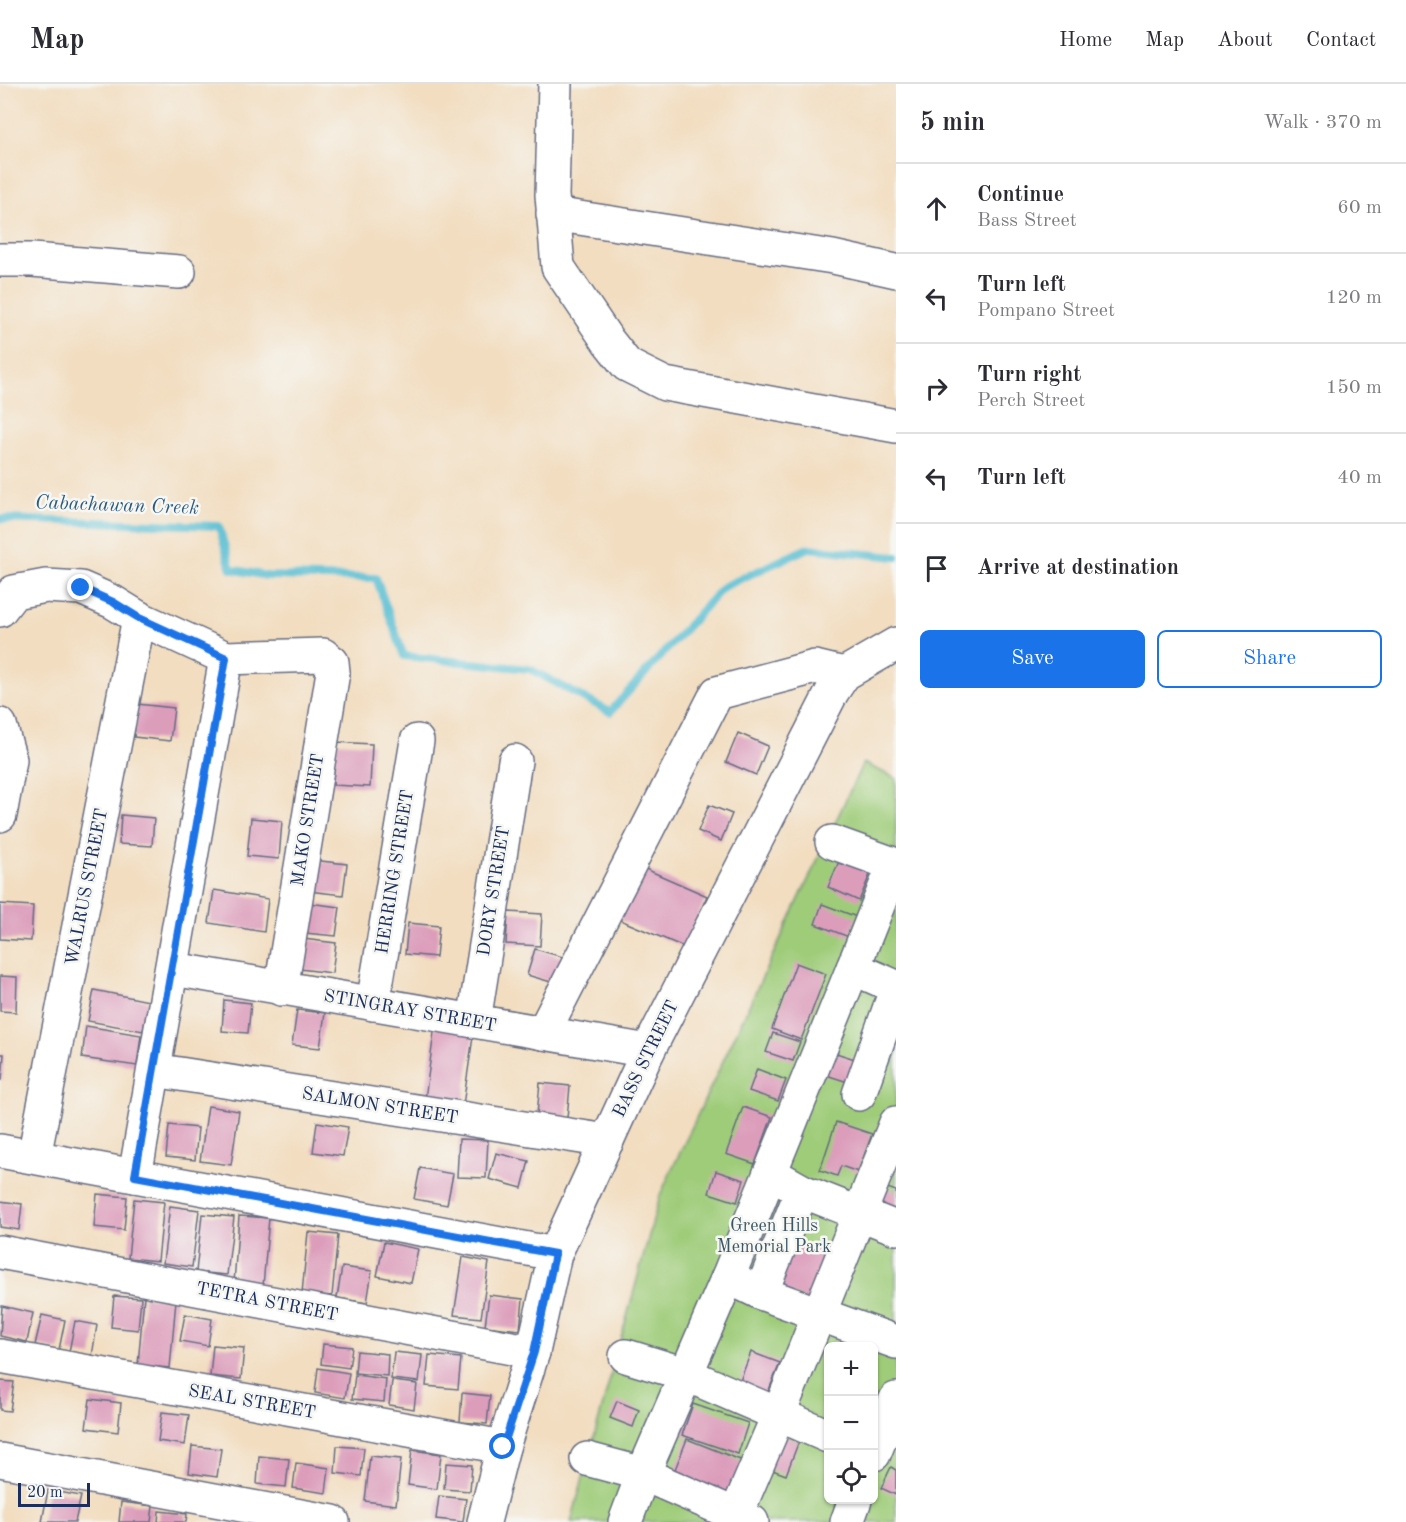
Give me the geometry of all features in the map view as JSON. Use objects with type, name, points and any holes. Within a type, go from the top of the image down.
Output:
[{"type":"street","points":[[555,84],[552,195],[558,267],[608,342],[627,365],[665,384],[896,426]]},
{"type":"street","points":[[553,214],[834,257],[896,271]]},
{"type":"street","points":[[0,260],[32,260],[179,272]]},
{"type":"street","points":[[0,610],[14,592],[46,586],[81,588],[113,602],[139,618],[226,658],[135,1176]]},
{"type":"street","name":"WALRUS STREET","points":[[34,1157],[139,618]]},
{"type":"street","name":"BASS STREET","points":[[484,1522],[503,1447],[534,1352],[555,1254],[648,1051],[827,702],[844,674],[896,644]]},
{"type":"street","name":"MAKO STREET","points":[[226,658],[323,655],[332,662],[333,672],[281,989]]},
{"type":"street","points":[[543,1033],[717,693],[815,666],[844,674]]},
{"type":"street","points":[[0,725],[10,760],[0,815]]},
{"type":"street","name":"HERRING STREET","points":[[373,1004],[417,741]]},
{"type":"street","name":"DORY STREET","points":[[474,1021],[515,761]]},
{"type":"street","points":[[625,1522],[685,1374],[728,1278],[895,865],[832,842]]},
{"type":"street","points":[[853,968],[896,988],[859,1094]]},
{"type":"street","name":"STINGRAY STREET","points":[[173,969],[648,1051]]},
{"type":"street","name":"SALMON STREET","points":[[153,1070],[607,1141]]},
{"type":"street","points":[[808,1077],[859,1094],[896,1110]]},
{"type":"street","points":[[587,1459],[643,1474],[740,1520],[778,1416],[896,1123]]},
{"type":"street","points":[[0,1151],[555,1254]]},
{"type":"street","points":[[770,1173],[802,1191],[896,1228]]},
{"type":"street","points":[[761,1293],[802,1191]]},
{"type":"street","name":"TETRA STREET","points":[[0,1252],[534,1352]]},
{"type":"street","points":[[728,1278],[761,1293],[896,1341]]},
{"type":"street","name":"SEAL STREET","points":[[0,1356],[503,1447]]},
{"type":"street","points":[[626,1356],[685,1374],[824,1434]]},
{"type":"street","points":[[875,1450],[896,1399]]},
{"type":"street","points":[[878,1456],[896,1463]]},
{"type":"street","points":[[0,1460],[333,1522]]},
{"type":"street","points":[[847,1522],[854,1504]]},
{"type":"green space","name":"Green Hills Memorial Park","points":[[863,763],[896,778],[896,1522],[571,1522],[660,1195]]},
{"type":"building","points":[[137,704],[174,708],[170,741],[134,737]]},
{"type":"building","points":[[738,733],[768,746],[756,775],[726,762]]},
{"type":"building","points":[[335,742],[372,744],[370,787],[333,785]]},
{"type":"building","points":[[709,805],[732,814],[721,841],[698,831]]},
{"type":"building","points":[[121,815],[154,818],[152,846],[119,844]]},
{"type":"building","points":[[251,818],[282,821],[279,859],[247,856]]},
{"type":"building","points":[[840,859],[871,872],[859,901],[828,887]]},
{"type":"building","points":[[312,860],[347,864],[343,895],[308,891]]},
{"type":"building","points":[[641,867],[707,896],[684,947],[618,919]]},
{"type":"building","points":[[214,890],[268,899],[264,932],[209,923]]},
{"type":"building","points":[[308,903],[340,907],[336,936],[305,933]]},
{"type":"building","points":[[0,904],[33,906],[31,941],[0,939]]},
{"type":"building","points":[[822,904],[857,917],[849,937],[815,924]]},
{"type":"building","points":[[508,912],[542,914],[540,946],[506,944]]},
{"type":"building","points":[[408,923],[439,926],[436,957],[405,954]]},
{"type":"building","points":[[303,939],[336,943],[332,973],[300,969]]},
{"type":"building","points":[[535,949],[566,958],[558,984],[527,975]]},
{"type":"building","points":[[796,963],[826,974],[801,1040],[772,1029]]},
{"type":"building","points":[[0,976],[17,977],[16,1012],[0,1011]]},
{"type":"building","points":[[94,990],[149,1001],[143,1031],[88,1021]]},
{"type":"building","points":[[224,1000],[251,1003],[248,1033],[222,1031]]},
{"type":"building","points":[[297,1010],[325,1013],[320,1048],[292,1045]]},
{"type":"building","points":[[435,1025],[474,1030],[463,1105],[425,1099]]},
{"type":"building","points":[[86,1026],[141,1035],[137,1066],[82,1058]]},
{"type":"building","points":[[773,1033],[800,1042],[793,1061],[766,1052]]},
{"type":"building","points":[[830,1051],[861,1061],[854,1084],[823,1074]]},
{"type":"building","points":[[0,1054],[4,1054],[2,1080],[0,1080]]},
{"type":"building","points":[[757,1069],[786,1080],[778,1101],[749,1091]]},
{"type":"building","points":[[540,1083],[570,1086],[567,1118],[537,1115]]},
{"type":"building","points":[[208,1106],[239,1111],[231,1165],[200,1161]]},
{"type":"building","points":[[743,1107],[772,1117],[755,1164],[726,1154]]},
{"type":"building","points":[[317,1122],[348,1127],[343,1156],[313,1152]]},
{"type":"building","points":[[836,1122],[872,1134],[858,1172],[841,1166],[837,1176],[820,1170]]},
{"type":"building","points":[[169,1125],[198,1128],[195,1160],[166,1157]]},
{"type":"building","points":[[459,1139],[488,1140],[486,1178],[457,1177]]},
{"type":"building","points":[[496,1153],[529,1161],[522,1188],[489,1179]]},
{"type":"building","points":[[420,1168],[453,1174],[447,1205],[414,1199]]},
{"type":"building","points":[[716,1171],[744,1180],[737,1202],[709,1193]]},
{"type":"building","points":[[882,1186],[896,1191],[896,1221],[872,1212]]},
{"type":"building","points":[[97,1194],[127,1197],[124,1230],[94,1227]]},
{"type":"building","points":[[134,1199],[164,1202],[158,1261],[128,1258]]},
{"type":"building","points":[[0,1201],[22,1204],[19,1230],[0,1227]]},
{"type":"building","points":[[170,1206],[199,1210],[192,1267],[163,1263]]},
{"type":"building","points":[[202,1214],[234,1217],[227,1275],[196,1272]]},
{"type":"building","points":[[239,1216],[269,1218],[263,1286],[234,1283]]},
{"type":"building","points":[[308,1232],[338,1235],[332,1296],[302,1293]]},
{"type":"building","points":[[795,1240],[827,1253],[808,1301],[776,1288]]},
{"type":"building","points":[[384,1242],[418,1249],[411,1283],[377,1276]]},
{"type":"building","points":[[463,1257],[489,1262],[481,1318],[454,1315]]},
{"type":"building","points":[[342,1267],[372,1271],[367,1303],[337,1298]]},
{"type":"building","points":[[489,1295],[523,1299],[520,1330],[485,1326]]},
{"type":"building","points":[[114,1296],[141,1298],[138,1330],[111,1327]]},
{"type":"building","points":[[144,1296],[176,1300],[170,1368],[138,1365]]},
{"type":"building","points":[[2,1306],[33,1313],[27,1342],[0,1336]]},
{"type":"building","points":[[185,1314],[212,1319],[208,1346],[180,1341]]},
{"type":"building","points":[[42,1315],[65,1320],[59,1350],[35,1345]]},
{"type":"building","points":[[75,1321],[97,1325],[92,1356],[69,1352]]},
{"type":"building","points":[[323,1344],[352,1347],[349,1368],[321,1364]]},
{"type":"building","points":[[213,1345],[244,1348],[241,1379],[210,1376]]},
{"type":"building","points":[[357,1351],[388,1354],[387,1376],[355,1373]]},
{"type":"building","points":[[394,1352],[422,1355],[419,1382],[391,1379]]},
{"type":"building","points":[[751,1352],[780,1363],[764,1402],[736,1391]]},
{"type":"building","points":[[429,1355],[461,1358],[458,1389],[426,1386]]},
{"type":"building","points":[[318,1368],[349,1373],[345,1398],[315,1393]]},
{"type":"building","points":[[355,1375],[386,1379],[384,1402],[352,1399]]},
{"type":"building","points":[[0,1381],[14,1382],[10,1411],[0,1410]]},
{"type":"building","points":[[392,1381],[417,1384],[414,1409],[389,1405]]},
{"type":"building","points":[[462,1393],[490,1396],[487,1424],[460,1422]]},
{"type":"building","points":[[90,1399],[121,1403],[118,1432],[86,1428]]},
{"type":"building","points":[[617,1401],[639,1410],[633,1427],[610,1418]]},
{"type":"building","points":[[693,1404],[748,1423],[738,1454],[682,1435]]},
{"type":"building","points":[[162,1412],[189,1415],[185,1445],[158,1441]]},
{"type":"building","points":[[780,1433],[799,1441],[786,1475],[767,1468]]},
{"type":"building","points":[[687,1439],[743,1461],[726,1504],[670,1482]]},
{"type":"building","points":[[192,1446],[221,1449],[217,1477],[189,1473]]},
{"type":"building","points":[[337,1446],[364,1448],[361,1476],[335,1473]]},
{"type":"building","points":[[412,1450],[441,1454],[437,1489],[408,1485]]},
{"type":"building","points":[[259,1456],[289,1459],[286,1487],[257,1484]]},
{"type":"building","points":[[370,1456],[401,1459],[396,1505],[365,1501]]},
{"type":"building","points":[[296,1463],[329,1468],[326,1493],[293,1488]]},
{"type":"building","points":[[446,1463],[472,1465],[470,1491],[444,1489]]},
{"type":"building","points":[[891,1467],[896,1470],[896,1495],[881,1488]]},
{"type":"building","points":[[48,1490],[81,1496],[75,1522],[42,1522]]},
{"type":"building","points":[[439,1496],[466,1499],[463,1522],[436,1519]]},
{"type":"building","points":[[121,1502],[153,1506],[151,1522],[119,1522]]},
{"type":"building","points":[[159,1511],[187,1514],[186,1522],[158,1522]]},
{"type":"waterway","name":"Cabachawan Creek","points":[[0,519],[219,526],[231,569],[267,576],[376,578],[404,656],[530,669],[610,712],[723,587],[808,548],[896,557]]},
{"type":"route","points":[[81,588],[113,602],[139,618],[226,658],[135,1176],[555,1254],[534,1352],[503,1447]]}]
